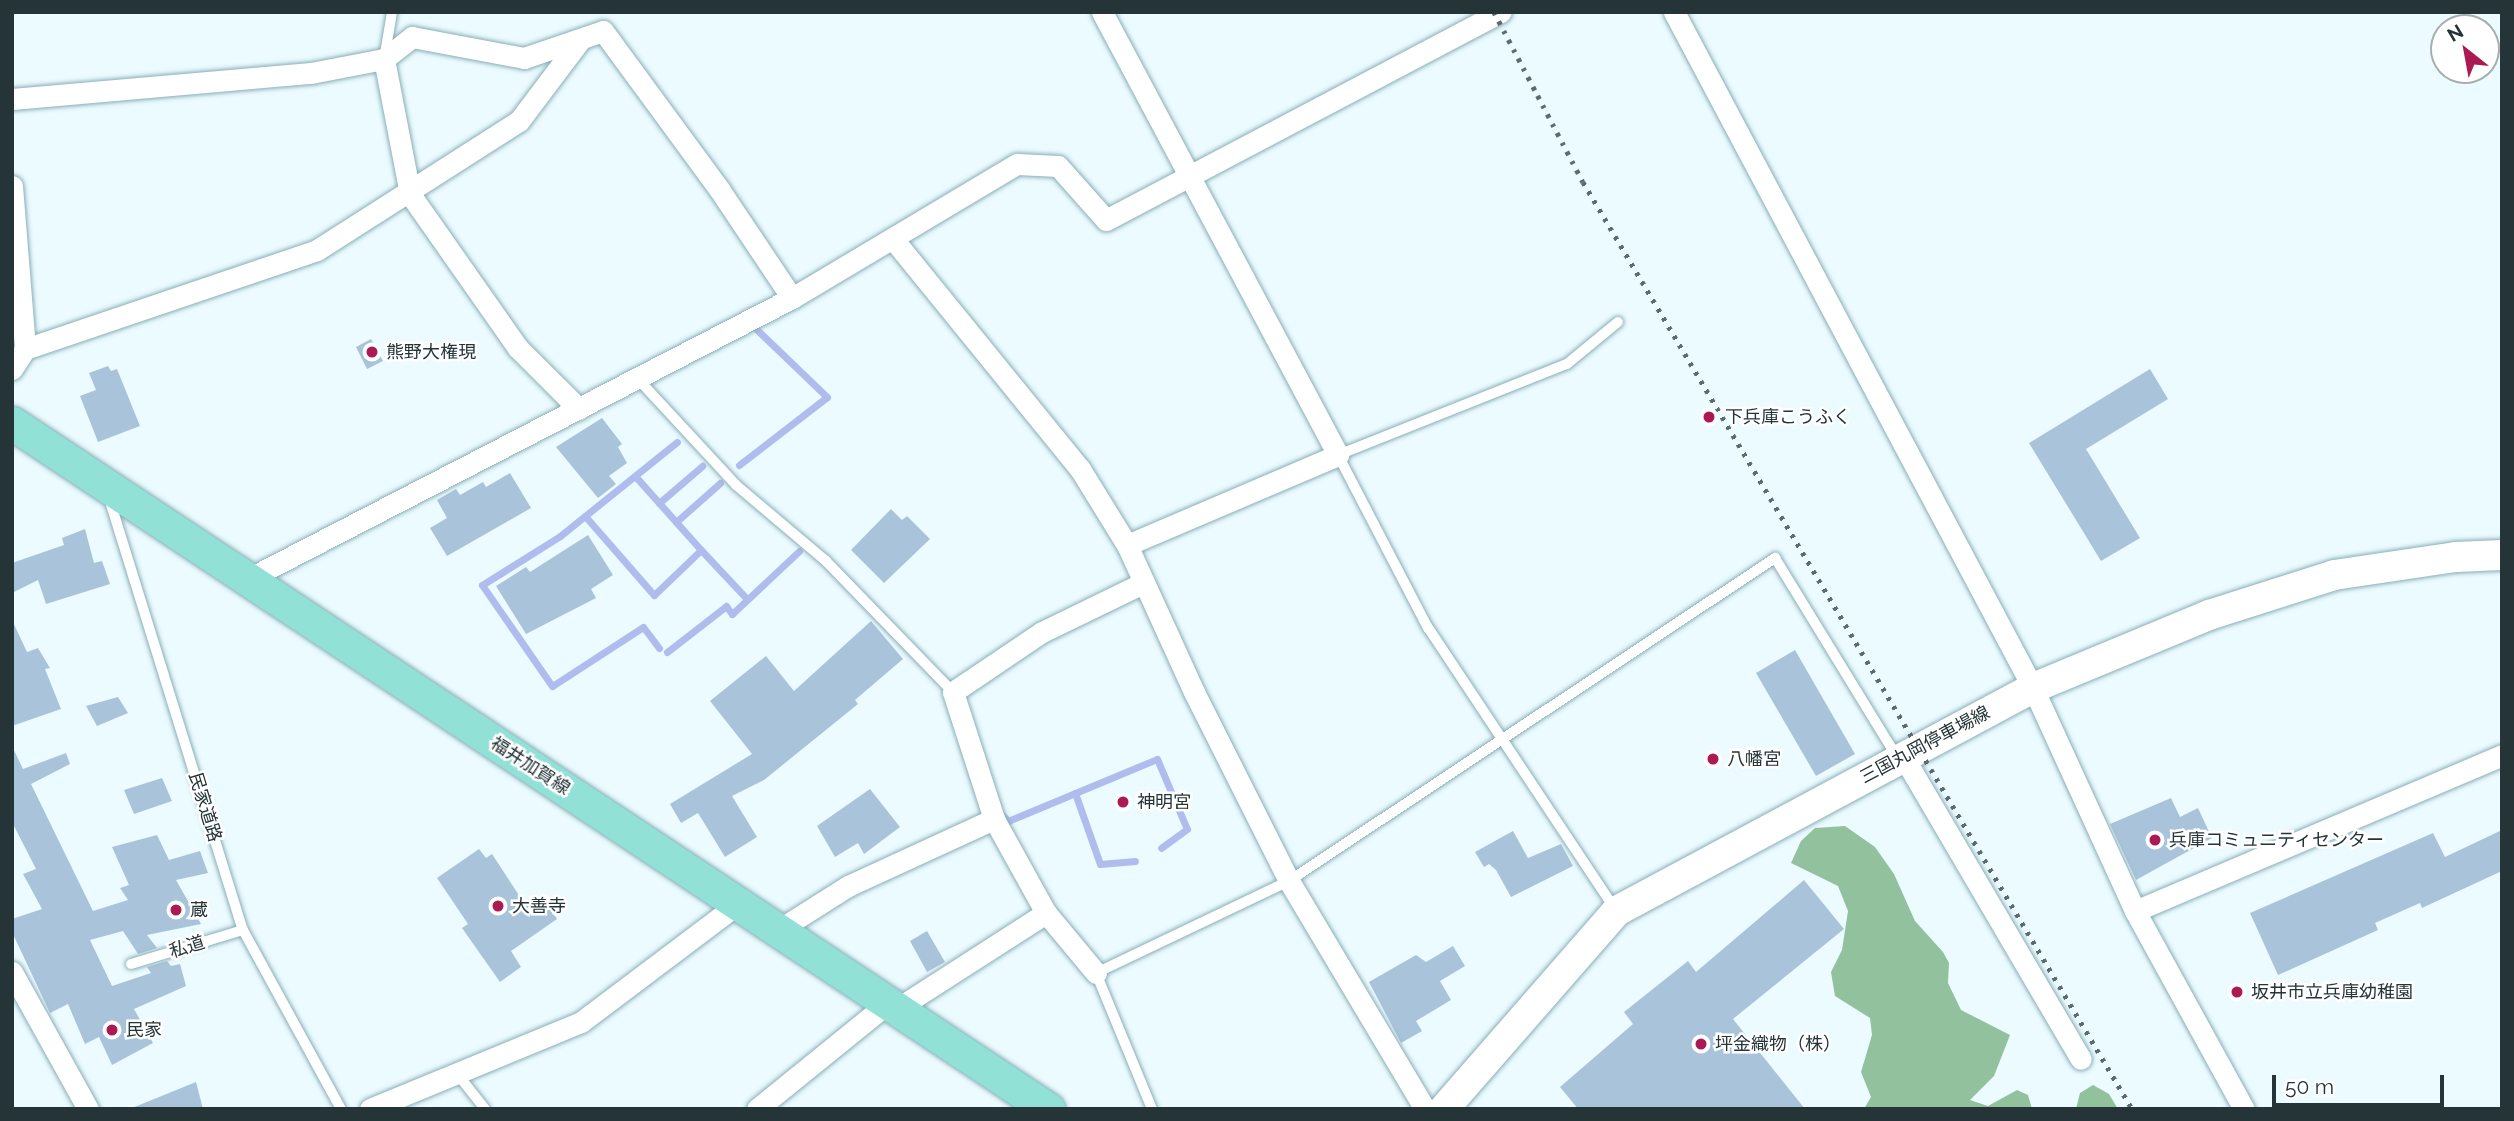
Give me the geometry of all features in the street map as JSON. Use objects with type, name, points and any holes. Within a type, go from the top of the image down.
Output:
[{"type":"main road","name":"福井加賀線","points":[[12,423],[106,489],[740,902],[1048,1109]]},
{"type":"main road","name":"三国丸岡停車場線","points":[[1444,1109],[1617,911],[2033,688],[2209,615],[2334,575],[2456,557],[2502,555]]},
{"type":"street","points":[[1102,12],[1338,455],[1127,545]]},
{"type":"street","points":[[248,579],[792,298],[1017,164],[1058,166],[1106,220],[1500,12]]},
{"type":"street","points":[[1674,12],[2033,688],[2135,911],[2245,1109]]},
{"type":"street","points":[[12,99],[311,73],[384,59],[412,37],[524,58],[603,31],[719,189],[792,298]]},
{"type":"street","points":[[25,349],[317,250],[410,194],[519,121],[580,40]]},
{"type":"street","points":[[384,59],[410,194],[518,348],[579,409]]},
{"type":"street","points":[[12,186],[25,349],[12,369]]},
{"type":"street","points":[[893,239],[1080,469],[1127,545],[1289,881],[1425,1109]]},
{"type":"street","points":[[1096,973],[1046,913],[994,818],[953,692],[1042,632],[1143,583]]},
{"type":"street","points":[[2135,911],[2502,755]]},
{"type":"street","points":[[1900,758],[2081,1059]]},
{"type":"street","points":[[780,929],[849,886],[994,818]]},
{"type":"street","points":[[370,1109],[455,1071],[581,1022],[740,902]]},
{"type":"street","points":[[757,1109],[893,1005],[1046,913]]},
{"type":"street","points":[[12,972],[88,1109]]},
{"type":"lane","points":[[384,59],[392,12]]},
{"type":"lane","points":[[1617,911],[1428,628],[1338,455],[1567,364],[1618,322]]},
{"type":"lane","points":[[638,379],[736,485],[826,561],[953,692]]},
{"type":"lane","name":"民家道路","points":[[106,489],[243,930],[341,1109]]},
{"type":"lane","points":[[1152,1109],[1096,973],[1289,881],[1501,736],[1775,558],[1900,758]]},
{"type":"lane","name":"私道","points":[[131,964],[243,930]]},
{"type":"lane","points":[[455,1071],[485,1109]]},
{"type":"green space","points":[[1845,826],[1875,847],[1894,874],[1915,921],[1943,952],[1949,963],[1948,983],[1961,1010],[2010,1035],[1994,1076],[1970,1100],[1988,1106],[2017,1090],[2028,1095],[2032,1109],[1864,1109],[1871,1097],[1861,1072],[1872,1035],[1870,1018],[1835,996],[1831,972],[1842,950],[1848,911],[1838,886],[1791,863],[1801,841],[1815,828]]},
{"type":"green space","points":[[2093,1085],[2109,1094],[2118,1109],[2076,1109],[2080,1093]]},
{"type":"building","points":[[371,339],[383,361],[367,369],[356,347]]},
{"type":"building","points":[[108,366],[111,371],[117,369],[140,426],[98,442],[80,396],[96,390],[89,373]]},
{"type":"building","points":[[2150,369],[2168,399],[2086,449],[2140,538],[2101,561],[2029,443]]},
{"type":"building","points":[[602,418],[622,444],[618,447],[627,463],[609,476],[616,484],[598,498],[556,447]]},
{"type":"building","points":[[510,473],[531,508],[447,556],[430,528],[447,518],[437,500],[456,489],[460,495],[483,482],[486,487]]},
{"type":"building","points":[[891,509],[902,520],[907,516],[930,539],[884,583],[851,550]]},
{"type":"building","points":[[85,529],[94,563],[102,561],[110,584],[46,604],[38,580],[12,593],[12,563],[64,545],[62,538]]},
{"type":"building","points":[[588,535],[613,575],[591,589],[596,598],[526,634],[496,586],[526,567],[530,572]]},
{"type":"building","points":[[12,620],[27,652],[38,648],[50,668],[45,669],[61,709],[12,726]]},
{"type":"building","points":[[871,621],[903,659],[855,700],[858,704],[764,780],[732,796],[757,837],[725,857],[698,813],[681,823],[670,804],[752,754],[710,701],[766,656],[794,691]]},
{"type":"building","points":[[1795,650],[1855,754],[1816,776],[1756,673]]},
{"type":"building","points":[[118,697],[128,713],[97,726],[86,706]]},
{"type":"building","points":[[12,746],[23,769],[66,753],[70,764],[31,784],[93,911],[128,900],[120,888],[129,885],[112,847],[157,835],[169,860],[200,851],[208,873],[176,880],[201,924],[147,935],[157,948],[138,954],[123,931],[90,940],[112,986],[151,973],[147,967],[167,961],[171,966],[180,964],[186,986],[134,1009],[153,1043],[112,1065],[99,1037],[85,1044],[68,1004],[50,1013],[12,932],[12,919],[42,909],[23,874],[36,869],[12,822]]},
{"type":"building","points":[[162,778],[172,801],[134,814],[124,790]]},
{"type":"building","points":[[870,789],[900,827],[864,854],[858,843],[835,857],[817,826]]},
{"type":"building","points":[[2171,798],[2180,817],[2198,808],[2212,838],[2136,880],[2110,824]]},
{"type":"building","points":[[2502,830],[2502,871],[2422,908],[2420,903],[2375,923],[2378,930],[2278,975],[2250,913],[2433,833],[2445,857]]},
{"type":"building","points":[[1513,831],[1528,858],[1561,844],[1573,866],[1511,897],[1496,870],[1489,864],[1484,867],[1475,852]]},
{"type":"building","points":[[479,849],[486,858],[492,854],[524,903],[534,895],[541,905],[546,902],[557,919],[511,951],[521,967],[500,982],[462,928],[468,924],[437,878]]},
{"type":"building","points":[[1804,880],[1844,929],[1733,1019],[1805,1109],[1578,1109],[1560,1087],[1633,1024],[1624,1012],[1688,961],[1696,972]]},
{"type":"building","points":[[927,931],[945,962],[927,972],[910,941]]},
{"type":"building","points":[[1453,946],[1465,966],[1440,981],[1451,1000],[1416,1021],[1422,1031],[1401,1043],[1369,982],[1416,955],[1426,962]]},
{"type":"building","name":"民家","points":[[196,1082],[203,1109],[132,1108]]},
{"type":"waterway","points":[[739,465],[827,397],[756,329]]},
{"type":"waterway","points":[[659,648],[643,627],[552,686],[482,585],[560,536],[677,442]]},
{"type":"waterway","points":[[659,503],[702,466]]},
{"type":"waterway","points":[[585,516],[654,595],[701,550],[635,476]]},
{"type":"waterway","points":[[676,522],[720,483]]},
{"type":"waterway","points":[[701,550],[747,599]]},
{"type":"waterway","points":[[667,652],[726,606],[732,614],[799,551]]},
{"type":"waterway","points":[[1001,814],[1008,821],[1157,759],[1187,829],[1161,848]]},
{"type":"waterway","points":[[1075,793],[1100,864],[1135,861]]},
{"type":"railway","points":[[1494,12],[1583,182],[2132,1109]]},
{"type":"place","name":"熊野大権現","points":[[372,352]]},
{"type":"place","name":"下兵庫こうふく","points":[[1709,417]]},
{"type":"place","name":"八幡宮","points":[[1713,759]]},
{"type":"place","name":"神明宮","points":[[1123,802]]},
{"type":"place","name":"兵庫コミュニティセンター","points":[[2155,840]]},
{"type":"place","name":"大善寺","points":[[498,906]]},
{"type":"place","name":"蔵","points":[[176,910]]},
{"type":"place","name":"坂井市立兵庫幼稚園","points":[[2237,992]]},
{"type":"place","name":"民家","points":[[112,1030]]},
{"type":"place","name":"坪金織物（株）","points":[[1701,1044]]}]
